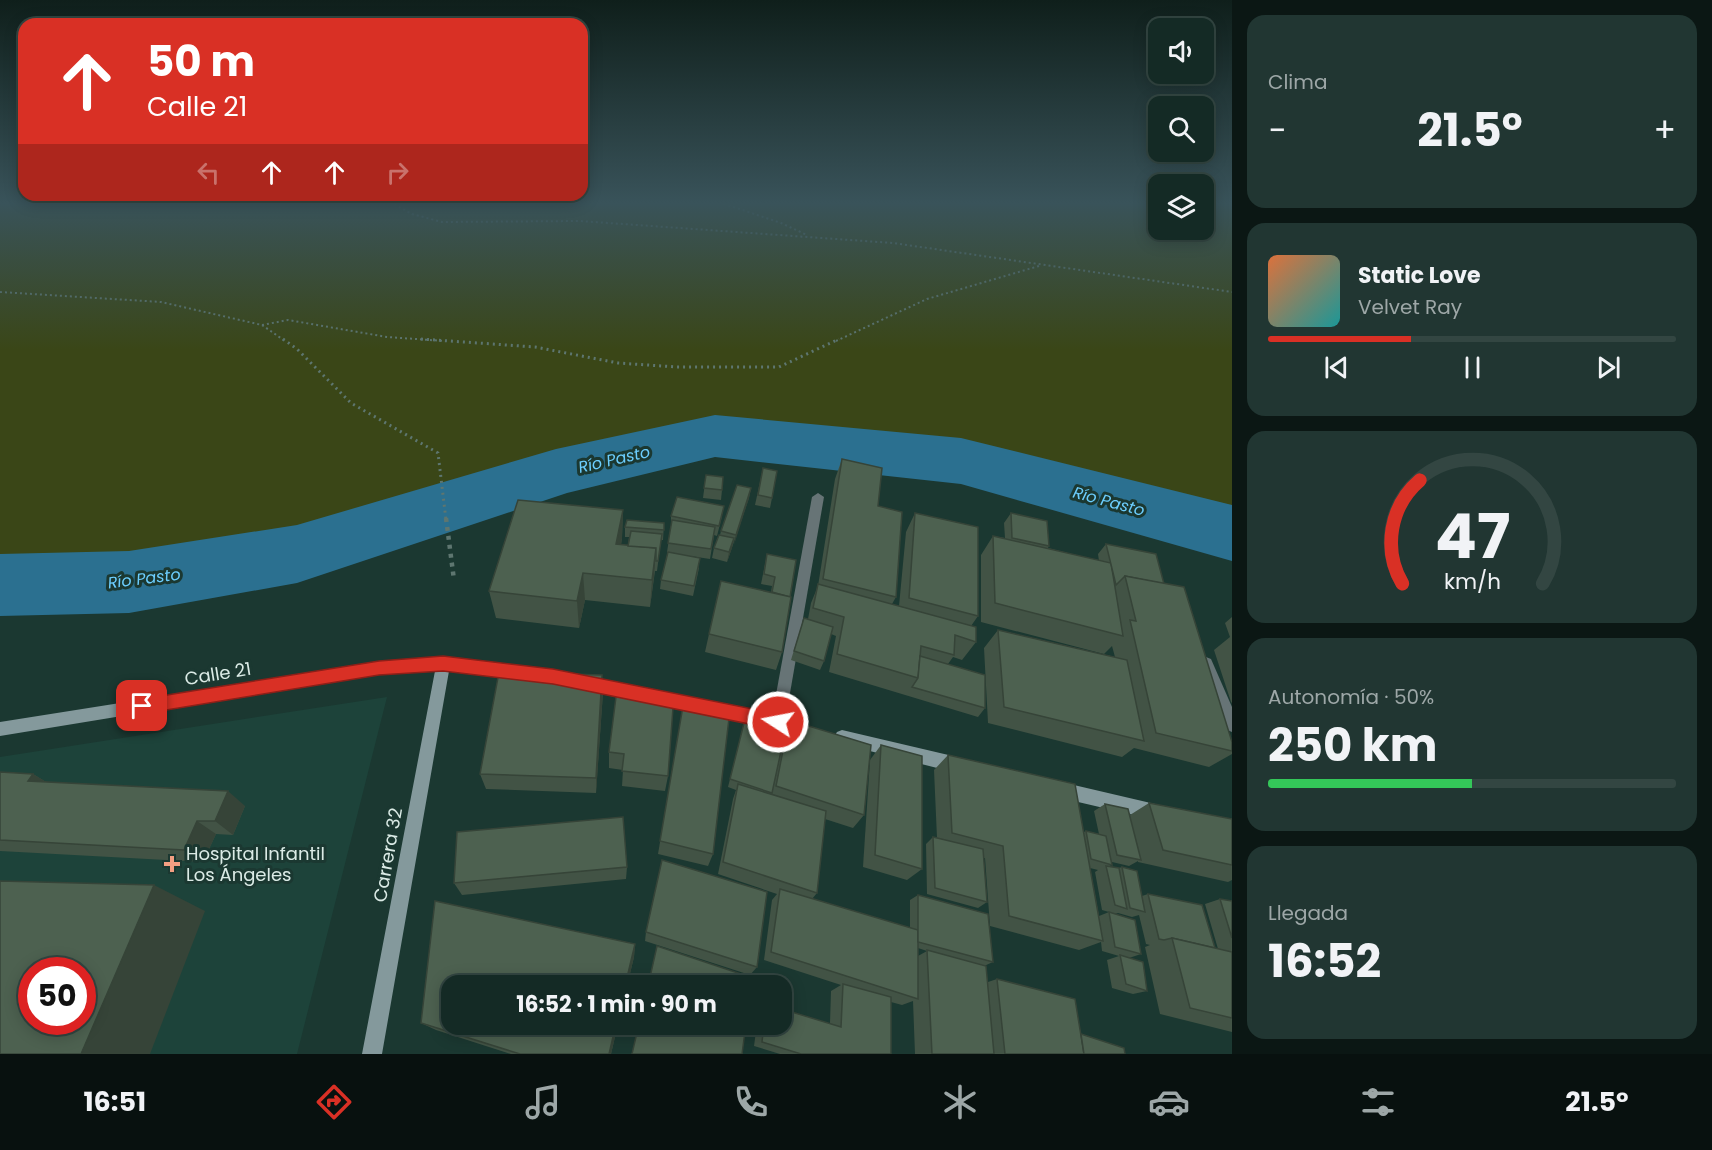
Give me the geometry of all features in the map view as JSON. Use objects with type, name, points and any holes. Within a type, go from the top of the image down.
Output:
[{"type":"main road","name":"Calle 21","points":[[0,729],[379,668],[443,664],[542,675]]},
{"type":"main road","name":"Carrera 32","points":[[372,1054],[443,664]]},
{"type":"main road","points":[[575,681],[778,722],[976,769]]},
{"type":"main road","points":[[1046,786],[1174,817]]},
{"type":"street","points":[[778,722],[818,497]]},
{"type":"street","points":[[1202,653],[1232,725]]},
{"type":"path","points":[[948,251],[1232,292]]},
{"type":"path","points":[[262,325],[288,320],[387,337],[535,347],[618,363],[677,367],[779,368],[927,299],[1042,265]]},
{"type":"path","points":[[0,292],[161,302],[262,325],[297,349],[351,403],[438,453],[454,580]]},
{"type":"shaded area","name":"Hospital Infantil Los Ángeles","points":[[387,697],[297,1054],[0,1054],[0,757]]},
{"type":"green space","points":[[0,251],[1232,251],[1232,533],[961,461],[731,438],[556,472],[297,554],[129,582],[0,585]]},
{"type":"building","points":[[842,459],[882,468],[878,506],[902,512],[896,597],[823,579]]},
{"type":"building","points":[[763,468],[777,471],[772,498],[758,495]]},
{"type":"building","points":[[706,475],[723,477],[722,490],[704,488]]},
{"type":"building","points":[[737,485],[751,488],[736,535],[721,531]]},
{"type":"building","points":[[677,497],[724,506],[719,526],[671,516]]},
{"type":"building","points":[[518,500],[623,510],[616,544],[656,548],[652,580],[583,573],[577,601],[489,591]]},
{"type":"building","points":[[915,513],[978,527],[978,616],[909,598]]},
{"type":"building","points":[[1011,513],[1047,521],[1049,546],[1012,538]]},
{"type":"building","points":[[627,520],[664,523],[664,530],[625,527]]},
{"type":"building","points":[[672,520],[715,527],[711,549],[668,543]]},
{"type":"building","points":[[631,531],[662,534],[658,561],[656,561],[656,548],[628,546]]},
{"type":"building","points":[[719,535],[734,538],[729,552],[714,548]]},
{"type":"building","points":[[993,536],[1111,563],[1123,636],[995,603]]},
{"type":"building","points":[[1106,544],[1156,554],[1164,584],[1125,576],[1116,585]]},
{"type":"building","points":[[668,552],[700,558],[694,586],[661,580]]},
{"type":"building","points":[[767,554],[796,560],[790,597],[772,592],[775,577],[764,574]]},
{"type":"building","points":[[1125,576],[1184,587],[1232,742],[1232,751],[1156,733],[1130,620],[1136,621]]},
{"type":"building","points":[[721,581],[791,597],[782,652],[709,634]]},
{"type":"building","points":[[818,584],[976,627],[976,642],[955,635],[954,655],[921,646],[918,678],[837,654],[844,617],[813,608]]},
{"type":"building","points":[[804,618],[833,627],[824,661],[794,651]]},
{"type":"building","points":[[998,630],[1127,660],[1144,741],[1004,707]]},
{"type":"building","points":[[920,656],[985,675],[985,708],[912,687],[918,678]]},
{"type":"building","points":[[499,672],[602,675],[596,778],[480,774]]},
{"type":"building","points":[[617,689],[674,694],[668,776],[622,771],[624,754],[609,752]]},
{"type":"building","points":[[684,700],[730,710],[713,854],[660,841]]},
{"type":"building","points":[[746,715],[786,728],[772,793],[730,779]]},
{"type":"building","points":[[789,720],[871,745],[864,815],[776,786]]},
{"type":"building","points":[[881,745],[922,756],[922,869],[875,855]]},
{"type":"building","points":[[948,755],[1075,784],[1103,941],[1009,916],[1003,846],[952,833]]},
{"type":"building","points":[[0,772],[33,774],[28,781],[228,791],[215,821],[197,821],[184,850],[0,840]]},
{"type":"building","points":[[738,784],[826,811],[817,893],[723,862]]},
{"type":"building","points":[[1149,803],[1232,819],[1232,865],[1163,850]]},
{"type":"building","points":[[1105,804],[1128,809],[1141,860],[1117,855]]},
{"type":"building","points":[[623,817],[627,867],[454,883],[457,832]]},
{"type":"building","points":[[1086,831],[1106,836],[1112,865],[1091,859]]},
{"type":"building","points":[[933,837],[983,849],[987,902],[935,888]]},
{"type":"building","points":[[662,860],[767,892],[757,967],[646,932]]},
{"type":"building","points":[[1106,866],[1119,868],[1127,909],[1115,905]]},
{"type":"building","points":[[1122,867],[1137,871],[1145,912],[1130,908]]},
{"type":"building","points":[[0,881],[154,885],[96,1019],[96,957],[18,957],[18,1035],[89,1035],[81,1054],[0,1054]]},
{"type":"building","points":[[780,889],[918,930],[918,999],[771,952]]},
{"type":"building","points":[[1148,894],[1202,905],[1215,948],[1172,938],[1159,939]]},
{"type":"building","points":[[918,895],[988,914],[993,962],[918,942]]},
{"type":"building","points":[[1220,899],[1232,901],[1232,938]]},
{"type":"building","points":[[435,901],[635,944],[628,975],[441,975],[441,1029],[421,1023]]},
{"type":"building","points":[[1109,912],[1135,920],[1141,954],[1115,947]]},
{"type":"building","points":[[1172,938],[1232,952],[1232,1018],[1190,1008]]},
{"type":"building","points":[[657,946],[744,975],[650,975]]},
{"type":"building","points":[[927,950],[986,966],[994,1054],[932,1054]]},
{"type":"building","points":[[1120,955],[1143,962],[1147,991],[1126,984]]},
{"type":"building","points":[[997,979],[1075,999],[1084,1054],[1005,1054]]},
{"type":"building","points":[[843,984],[891,997],[891,1054],[801,1054],[762,1042],[763,1035],[792,1035],[792,1012],[841,1027]]},
{"type":"building","points":[[1081,1034],[1124,1048],[1125,1054],[1084,1054]]},
{"type":"building","points":[[459,1035],[613,1035],[609,1054],[520,1054]]},
{"type":"building","points":[[636,1035],[745,1035],[742,1054],[632,1054]]},
{"type":"waterway","name":"Río Pasto","points":[[0,585],[129,582],[297,554],[556,472],[715,436],[961,461],[1232,533]]},
{"type":"place","name":"Hospital Infantil Los Ángeles","points":[[172,864]]},
{"type":"route","points":[[142,706],[379,668],[443,664],[553,677],[778,722]]}]
